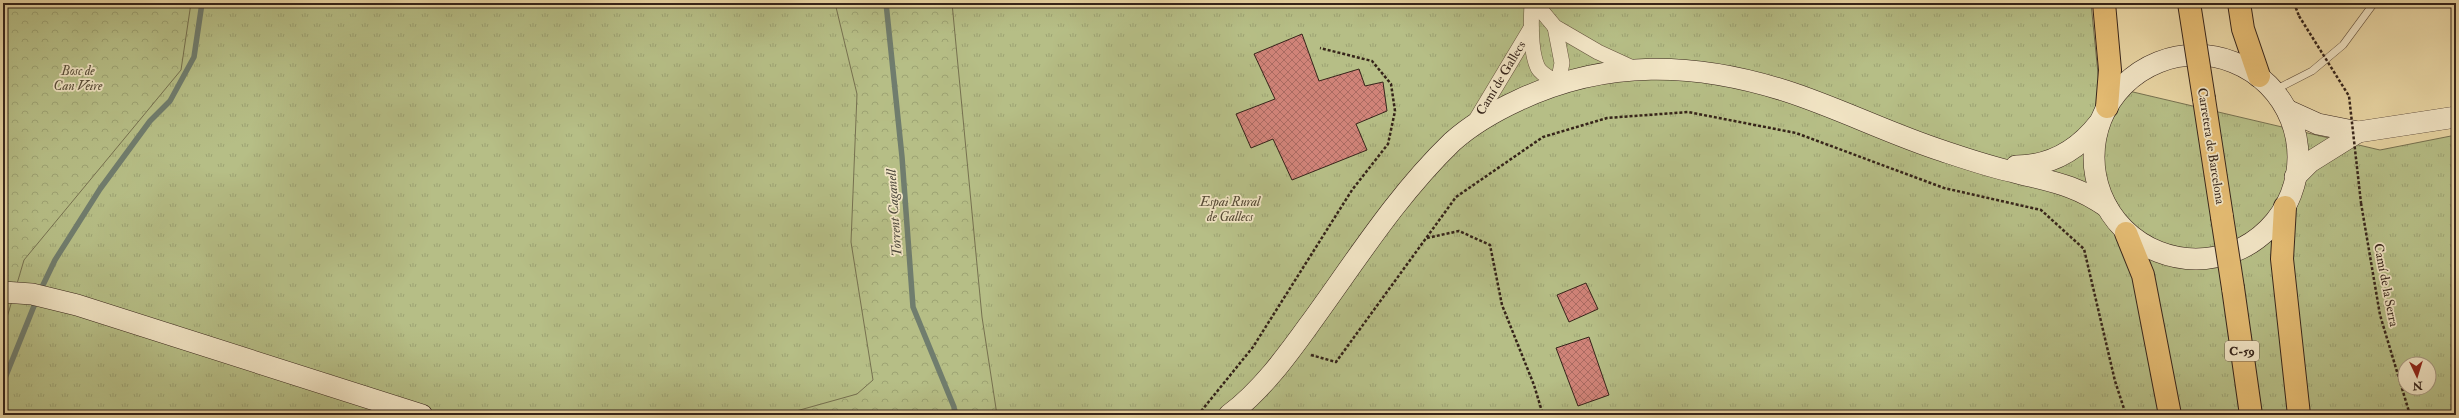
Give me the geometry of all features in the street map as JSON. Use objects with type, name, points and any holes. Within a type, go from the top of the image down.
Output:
[{"type":"highway","points":[[2103,115],[2110,70],[2104,3]]},
{"type":"highway","name":"Carretera de Barcelona","points":[[2189,3],[2251,415]]},
{"type":"highway","points":[[2238,3],[2243,29],[2266,83]]},
{"type":"highway","points":[[2285,207],[2283,266],[2299,415]]},
{"type":"highway","points":[[2126,233],[2143,275],[2170,415]]},
{"type":"main road","points":[[1990,165],[2030,166],[2047,163],[2080,144],[2126,83],[2145,69],[2161,61],[2175,58],[2193,56],[2219,58],[2239,64],[2266,83],[2287,110],[2296,138],[2295,177],[2285,207],[2268,229],[2248,248],[2218,258],[2191,259],[2169,255],[2149,249],[2126,233],[2107,207],[2098,187],[2095,167],[2095,144],[2103,115]]},
{"type":"main road","points":[[1229,415],[1242,406],[1291,349],[1385,217],[1414,182],[1454,141],[1492,113],[1558,82],[1616,71],[1636,70],[1704,73],[1760,84],[1788,92],[1908,139],[1990,165],[2076,188],[2107,207]]},
{"type":"main road","points":[[2287,110],[2318,124],[2358,132],[2456,117]]},
{"type":"main road","points":[[2295,177],[2310,162],[2358,132]]},
{"type":"main road","points":[[3,292],[32,294],[77,305],[422,415]]},
{"type":"street","name":"Camí de Gallecs","points":[[1532,3],[1531,28],[1538,69],[1549,78],[1558,82]]},
{"type":"street","points":[[1535,3],[1555,26],[1598,52],[1636,70]]},
{"type":"street","points":[[1555,26],[1562,63],[1558,82]]},
{"type":"street","name":"Camí de Gallecs","points":[[1470,128],[1531,28]]},
{"type":"lane","points":[[2266,83],[2312,70],[2343,45],[2374,3]]},
{"type":"path","name":"Camí de la Serra","points":[[2294,3],[2299,16],[2349,96],[2362,203],[2380,314],[2410,415]]},
{"type":"path","points":[[1198,415],[1253,347],[1352,190],[1388,144],[1395,111],[1391,84],[1372,61],[1320,48]]},
{"type":"path","points":[[1291,349],[1336,362],[1456,197],[1542,137],[1607,118],[1688,112],[1796,133],[1944,188],[2041,210],[2084,249],[2115,381],[2126,415]]},
{"type":"path","points":[[1426,238],[1460,231],[1490,245],[1502,306],[1534,385],[1543,415]]},
{"type":"green space","name":"Espai Rural de Gallecs","points":[[3,3],[2091,3],[2099,84],[2380,150],[2456,135],[2456,415],[3,415]]},
{"type":"green space","name":"Bosc de Can Veire","points":[[3,3],[191,3],[181,70],[24,260],[3,331]]},
{"type":"green space","points":[[835,3],[952,3],[982,317],[997,415],[782,415],[857,394],[873,380],[851,242],[857,94]]},
{"type":"building","points":[[1302,34],[1319,81],[1359,69],[1365,86],[1383,82],[1387,111],[1356,124],[1367,150],[1292,180],[1273,139],[1251,148],[1236,114],[1275,99],[1254,54]]},
{"type":"building","points":[[1586,283],[1598,309],[1569,322],[1557,295]]},
{"type":"building","points":[[1589,337],[1609,395],[1578,406],[1556,348]]},
{"type":"waterway","points":[[43,285],[55,260],[100,189],[150,121],[170,101],[194,57],[202,3]]},
{"type":"waterway","name":"Torrent Caganell","points":[[886,3],[902,157],[913,307],[954,407],[955,415]]},
{"type":"waterway","points":[[3,383],[34,306]]}]
